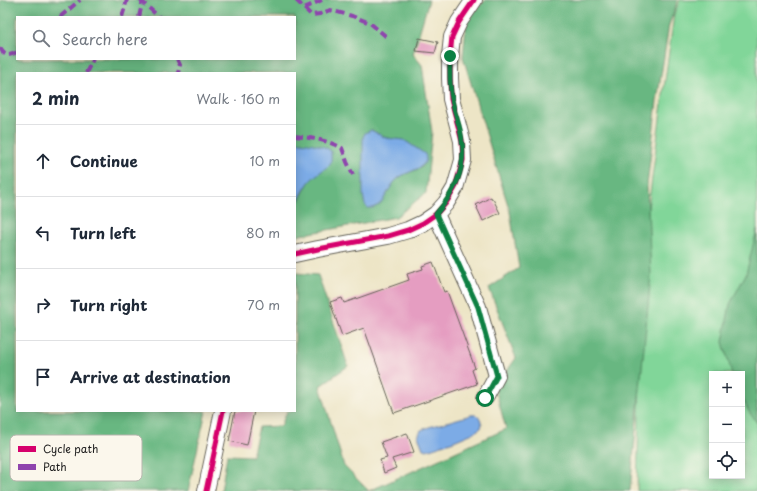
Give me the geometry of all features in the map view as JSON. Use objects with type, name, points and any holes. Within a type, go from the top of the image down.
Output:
[{"type":"street","points":[[296,254],[388,236],[408,230],[423,223],[436,214],[446,203],[455,188],[463,160],[462,140],[451,99],[450,56],[452,37],[459,22],[474,0]]},
{"type":"street","points":[[436,214],[478,307],[497,376],[485,398]]},
{"type":"street","points":[[206,491],[223,412]]},
{"type":"green space","points":[[429,0],[413,54],[422,65],[432,132],[426,193],[396,217],[296,236],[296,205],[308,183],[314,176],[326,167],[327,148],[296,141],[296,72],[16,72],[16,412],[206,412],[188,491],[0,491],[0,1]],"holes":[[[371,130],[386,138],[404,140],[423,166],[403,175],[396,180],[383,200]]]},
{"type":"green space","points":[[486,0],[678,0],[669,25],[657,101],[647,186],[651,275],[630,491],[369,491],[506,429],[495,388],[516,358],[489,288],[519,268],[510,212],[463,57],[467,16]]},
{"type":"green space","points":[[680,0],[757,0],[757,491],[637,491],[643,245],[674,14]]},
{"type":"green space","points":[[757,229],[757,423],[749,412],[745,403],[745,371],[731,371],[723,342],[730,304],[746,274]]},
{"type":"green space","points":[[296,273],[318,275],[348,366],[320,386],[344,466],[369,491],[221,491],[227,455],[252,456],[259,427],[281,426],[287,412],[296,412]]},
{"type":"water","points":[[371,130],[386,138],[404,140],[425,154],[426,159],[422,166],[397,179],[380,204],[373,208],[368,208],[365,205],[363,195],[363,137],[365,133]]},
{"type":"water","points":[[296,141],[314,144],[331,151],[330,164],[312,179],[296,204]]},
{"type":"water","points":[[471,415],[476,415],[478,417],[482,424],[481,428],[454,441],[427,450],[423,449],[418,436],[421,430]]},
{"type":"building","points":[[419,38],[438,42],[435,53],[416,51]]},
{"type":"building","points":[[491,197],[500,213],[483,221],[476,205]]},
{"type":"building","points":[[433,262],[444,292],[447,291],[475,368],[472,370],[477,384],[394,413],[364,328],[342,336],[330,302],[342,298],[344,303],[409,280],[407,274],[423,269],[422,266]]},
{"type":"building","points":[[235,412],[254,412],[247,445],[229,441]]},
{"type":"building","points":[[407,433],[414,452],[392,459],[396,468],[384,473],[380,460],[387,458],[381,442]]},
{"type":"marked path","points":[[61,16],[80,0]]},
{"type":"marked path","points":[[122,16],[127,0]]},
{"type":"marked path","points":[[140,0],[158,16]]},
{"type":"marked path","points":[[139,16],[143,0]]},
{"type":"marked path","points":[[296,0],[311,15],[320,14],[330,10],[352,16],[370,23],[388,38]]},
{"type":"marked path","points":[[304,8],[322,0]]},
{"type":"marked path","points":[[0,48],[7,55],[16,52]]},
{"type":"marked path","points":[[86,72],[92,60]]},
{"type":"marked path","points":[[178,60],[180,65],[178,72]]},
{"type":"marked path","points":[[296,136],[325,141],[342,148],[353,175]]},
{"type":"cycle path","points":[[296,254],[388,236],[408,230],[423,223],[436,214],[446,203],[455,188],[463,160],[462,141],[451,99],[450,56],[452,37],[459,22],[474,0]]},
{"type":"cycle path","points":[[206,491],[223,412]]},
{"type":"route","points":[[450,56],[451,99],[462,140],[463,160],[455,188],[446,203],[436,214],[478,307],[497,376],[485,398]]}]
